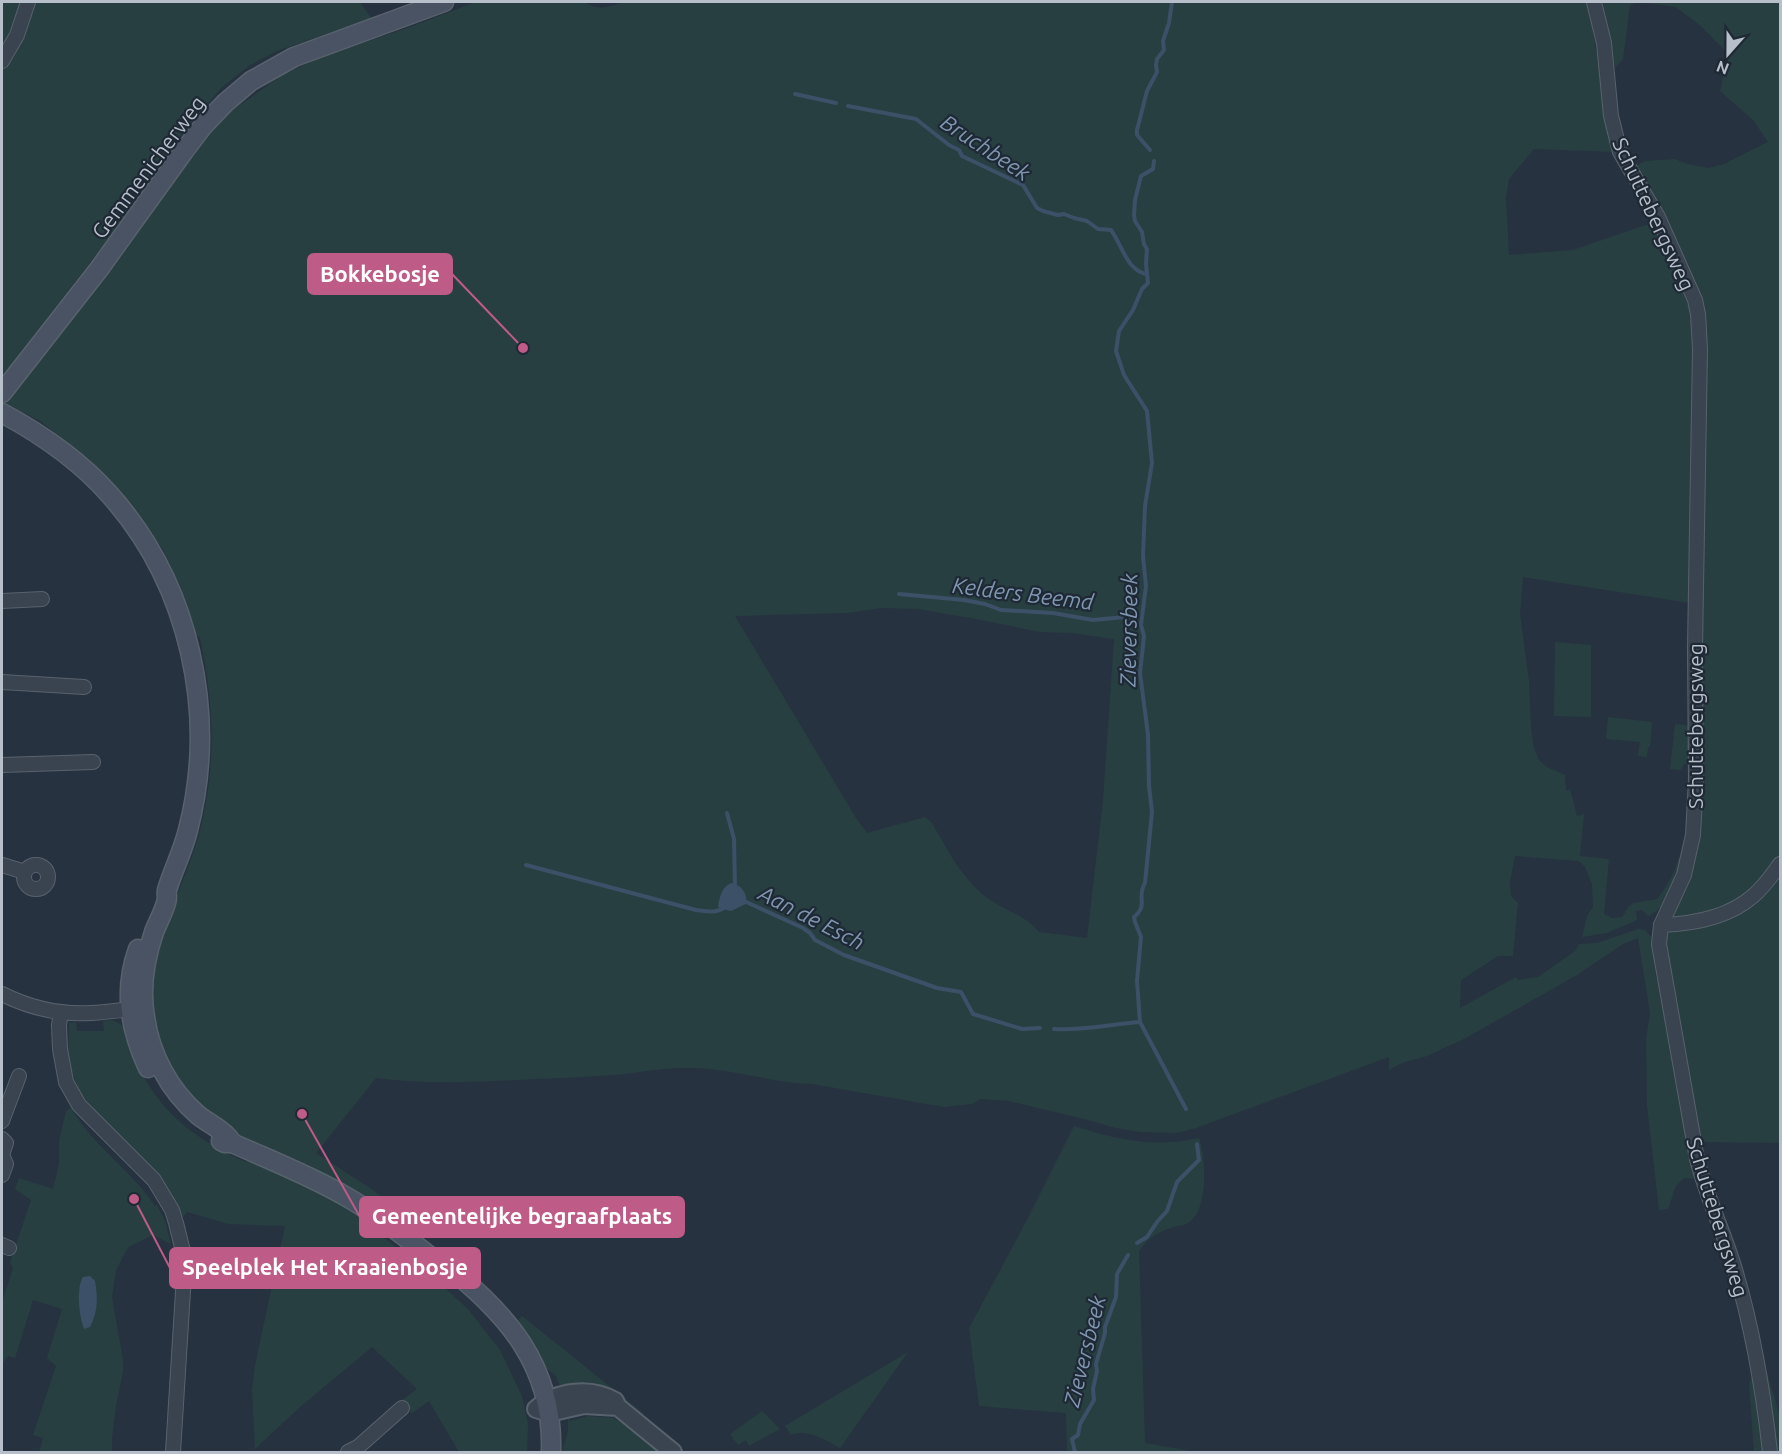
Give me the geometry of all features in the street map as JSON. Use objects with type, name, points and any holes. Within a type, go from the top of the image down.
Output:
[{"type":"main road","name":"Gemmenicherweg","points":[[4,390],[99,269],[203,126],[225,103],[251,81],[294,57],[444,2]]},
{"type":"main road","points":[[2,413],[33,431],[67,456],[93,477],[110,495],[150,550],[167,585],[190,651],[197,687],[200,730],[196,790],[188,832],[166,893],[160,896],[136,954],[131,978],[137,1008],[167,1078],[187,1104],[207,1122],[229,1136],[232,1143],[311,1177],[347,1197],[435,1260],[439,1268],[481,1307],[508,1341],[544,1407],[551,1452]]},
{"type":"main road","points":[[541,1452],[544,1407]]},
{"type":"street","points":[[2,61],[17,35],[28,2]]},
{"type":"street","name":"Schuttebergsweg","points":[[1594,2],[1604,43],[1613,124],[1620,152],[1658,217],[1695,300],[1698,314],[1700,349],[1695,648],[1695,817],[1690,855],[1684,875],[1661,925],[1659,944],[1697,1159],[1736,1274],[1757,1362],[1770,1452]]},
{"type":"street","points":[[2,601],[42,599]]},
{"type":"street","points":[[2,682],[84,687]]},
{"type":"street","points":[[2,765],[93,762]]},
{"type":"street","points":[[1661,925],[1674,925],[1730,911],[1754,896],[1780,864]]},
{"type":"street","points":[[2,865],[25,872]]},
{"type":"street","points":[[2,994],[17,1002],[61,1012],[89,1014],[137,1008]]},
{"type":"street","points":[[61,1012],[60,1049],[66,1082],[80,1105],[154,1180],[177,1223],[185,1260],[172,1452]]},
{"type":"street","points":[[2,1118],[19,1076]]},
{"type":"street","points":[[2,1139],[6,1143],[2,1155],[6,1164],[2,1175]]},
{"type":"street","points":[[544,1407],[584,1405],[618,1407],[673,1452]]},
{"type":"street","points":[[359,1451],[402,1407]]},
{"type":"green space","points":[[2,2],[360,2],[371,18],[277,51],[250,65],[222,87],[144,183],[115,230],[2,376]]},
{"type":"green space","points":[[476,2],[585,2],[599,7],[625,2],[1588,2],[1607,131],[1615,152],[1534,149],[1509,179],[1506,197],[1509,255],[1573,250],[1654,222],[1691,312],[1693,334],[1690,603],[1523,577],[1520,614],[1529,681],[1531,728],[1534,748],[1539,760],[1547,767],[1565,775],[1566,791],[1570,789],[1577,816],[1584,814],[1580,856],[1609,859],[1604,914],[1612,918],[1622,917],[1633,903],[1657,899],[1670,879],[1679,857],[1682,858],[1671,892],[1656,912],[1648,916],[1642,910],[1636,911],[1637,920],[1607,933],[1582,937],[1587,916],[1593,907],[1592,884],[1585,867],[1579,861],[1515,856],[1510,882],[1511,896],[1518,903],[1513,956],[1498,956],[1461,980],[1460,1008],[1516,977],[1518,980],[1538,977],[1575,951],[1579,944],[1597,943],[1638,929],[1645,930],[1652,938],[1656,977],[1665,1003],[1698,1179],[1684,1178],[1676,1186],[1668,1209],[1659,1210],[1647,1106],[1646,1040],[1650,1013],[1638,938],[1623,944],[1577,975],[1466,1038],[1427,1056],[1402,1063],[1389,1070],[1389,1057],[1177,1133],[1140,1132],[1116,1128],[1009,1101],[981,1099],[972,1104],[944,1107],[812,1084],[705,1069],[671,1068],[603,1076],[475,1082],[415,1082],[376,1078],[316,1153],[407,1215],[401,1217],[297,1160],[244,1137],[198,1107],[178,1078],[160,1039],[153,1012],[152,985],[163,934],[201,825],[210,776],[211,717],[200,638],[196,634],[180,586],[163,550],[132,506],[90,460],[40,421],[6,403],[111,266],[209,132],[230,112],[281,76],[321,57]],"holes":[[[881,608],[918,609],[1040,632],[1071,633],[1114,639],[1103,800],[1087,938],[1039,932],[1023,918],[992,901],[965,876],[932,823],[925,817],[867,833],[735,616],[847,613]]]},
{"type":"green space","points":[[1603,2],[1639,2],[1630,5],[1623,59],[1615,68]]},
{"type":"green space","points":[[1639,2],[1780,2],[1780,858],[1764,879],[1726,908],[1677,918],[1673,916],[1687,882],[1706,315],[1701,296],[1654,196],[1636,166],[1645,161],[1675,159],[1708,168],[1724,164],[1768,142],[1754,121],[1720,91],[1728,54],[1702,27],[1676,7]]},
{"type":"green space","points":[[1555,642],[1591,645],[1591,717],[1554,716]]},
{"type":"green space","points":[[1608,717],[1652,722],[1647,757],[1638,756],[1640,742],[1606,739]]},
{"type":"green space","points":[[1675,724],[1693,726],[1690,764],[1684,764],[1681,770],[1670,769]]},
{"type":"green space","points":[[1780,869],[1780,1143],[1706,1142],[1699,1146],[1665,957],[1666,937],[1675,929],[1710,920]]},
{"type":"green space","points":[[111,1020],[126,1030],[137,1064],[156,1096],[190,1130],[231,1155],[246,1162],[248,1159],[316,1191],[363,1217],[374,1230],[416,1262],[468,1309],[500,1350],[522,1396],[528,1424],[527,1452],[459,1452],[429,1401],[412,1413],[402,1400],[417,1389],[372,1347],[300,1407],[255,1449],[252,1390],[255,1365],[285,1226],[228,1224],[187,1212],[183,1217],[176,1204],[79,1092],[68,1061],[69,1023],[76,1022],[77,1031],[104,1031],[103,1021]]},
{"type":"green space","points":[[71,1108],[90,1134],[135,1181],[155,1206],[157,1205],[165,1221],[171,1244],[153,1235],[128,1247],[116,1270],[112,1297],[123,1372],[116,1406],[112,1452],[39,1452],[43,1438],[33,1435],[56,1366],[47,1358],[62,1309],[33,1300],[15,1358],[8,1356],[2,1361],[2,1302],[13,1268],[10,1263],[31,1200],[15,1189],[19,1178],[53,1189],[59,1164],[59,1141],[66,1111]]},
{"type":"green space","points":[[1074,1126],[1136,1141],[1166,1142],[1199,1138],[1203,1158],[1204,1185],[1199,1209],[1186,1224],[1160,1232],[1146,1242],[1139,1251],[1145,1443],[1196,1452],[1067,1452],[1066,1413],[979,1406],[969,1328]]},
{"type":"green space","points":[[522,1316],[644,1414],[643,1416],[562,1389],[555,1375],[547,1369],[517,1321]]},
{"type":"green space","points":[[908,1352],[840,1448],[810,1434],[791,1435],[785,1426]]},
{"type":"green space","points":[[1767,1373],[1780,1416],[1780,1452],[1754,1452],[1749,1385],[1752,1374]]},
{"type":"green space","points":[[762,1411],[780,1429],[749,1446],[746,1440],[738,1445],[730,1434]]},
{"type":"green space","points":[[588,1416],[613,1418],[660,1452],[562,1452],[568,1431],[568,1417],[570,1421]]},
{"type":"water","points":[[731,883],[743,890],[746,904],[731,911],[719,908],[718,905],[723,889]]},
{"type":"water","points":[[90,1276],[95,1281],[97,1304],[90,1327],[84,1329],[79,1295],[83,1277]]},
{"type":"waterway","name":"Zieversbeek","points":[[1150,150],[1137,135],[1137,130],[1147,91],[1157,72],[1157,59],[1164,50],[1163,41],[1172,2]]},
{"type":"waterway","name":"Bruchbeek","points":[[795,94],[836,103]]},
{"type":"waterway","name":"Bruchbeek","points":[[848,106],[916,119],[959,150],[962,156],[1023,185],[1037,208],[1087,221],[1098,229],[1111,230],[1134,268],[1147,274]]},
{"type":"waterway","name":"Zieversbeek","points":[[1154,161],[1153,169],[1141,176],[1134,215],[1147,249],[1148,283],[1142,289],[1133,310],[1119,331],[1116,351],[1124,375],[1147,411],[1152,463],[1145,506],[1143,556],[1146,586],[1141,625],[1144,636],[1140,673],[1148,735],[1152,812],[1142,905],[1134,917],[1141,937],[1137,981],[1140,1022],[1186,1109]]},
{"type":"waterway","name":"Kelders Beemd","points":[[899,594],[964,600],[1001,610],[1053,613],[1093,620],[1125,617],[1141,625]]},
{"type":"waterway","points":[[727,813],[734,839],[735,886]]},
{"type":"waterway","name":"Aan de Esch","points":[[526,865],[696,910],[715,911],[725,907]]},
{"type":"waterway","name":"Aan de Esch","points":[[742,900],[803,928],[815,940],[844,955],[937,988],[961,992],[973,1014],[1022,1029],[1040,1028]]},
{"type":"waterway","name":"Aan de Esch","points":[[1054,1029],[1140,1022]]},
{"type":"waterway","name":"Zieversbeek","points":[[1137,1243],[1147,1237],[1167,1211],[1177,1182],[1199,1160],[1197,1144]]},
{"type":"waterway","name":"Zieversbeek","points":[[1075,1452],[1072,1439],[1078,1435],[1080,1424],[1094,1400],[1096,1364],[1105,1327],[1116,1297],[1117,1274],[1128,1255]]},
{"type":"place","name":"Bokkebosje","points":[[523,348]]},
{"type":"place","name":"Gemeentelijke begraafplaats","points":[[302,1114]]},
{"type":"place","name":"Speelplek Het Kraaienbosje","points":[[134,1199]]}]
